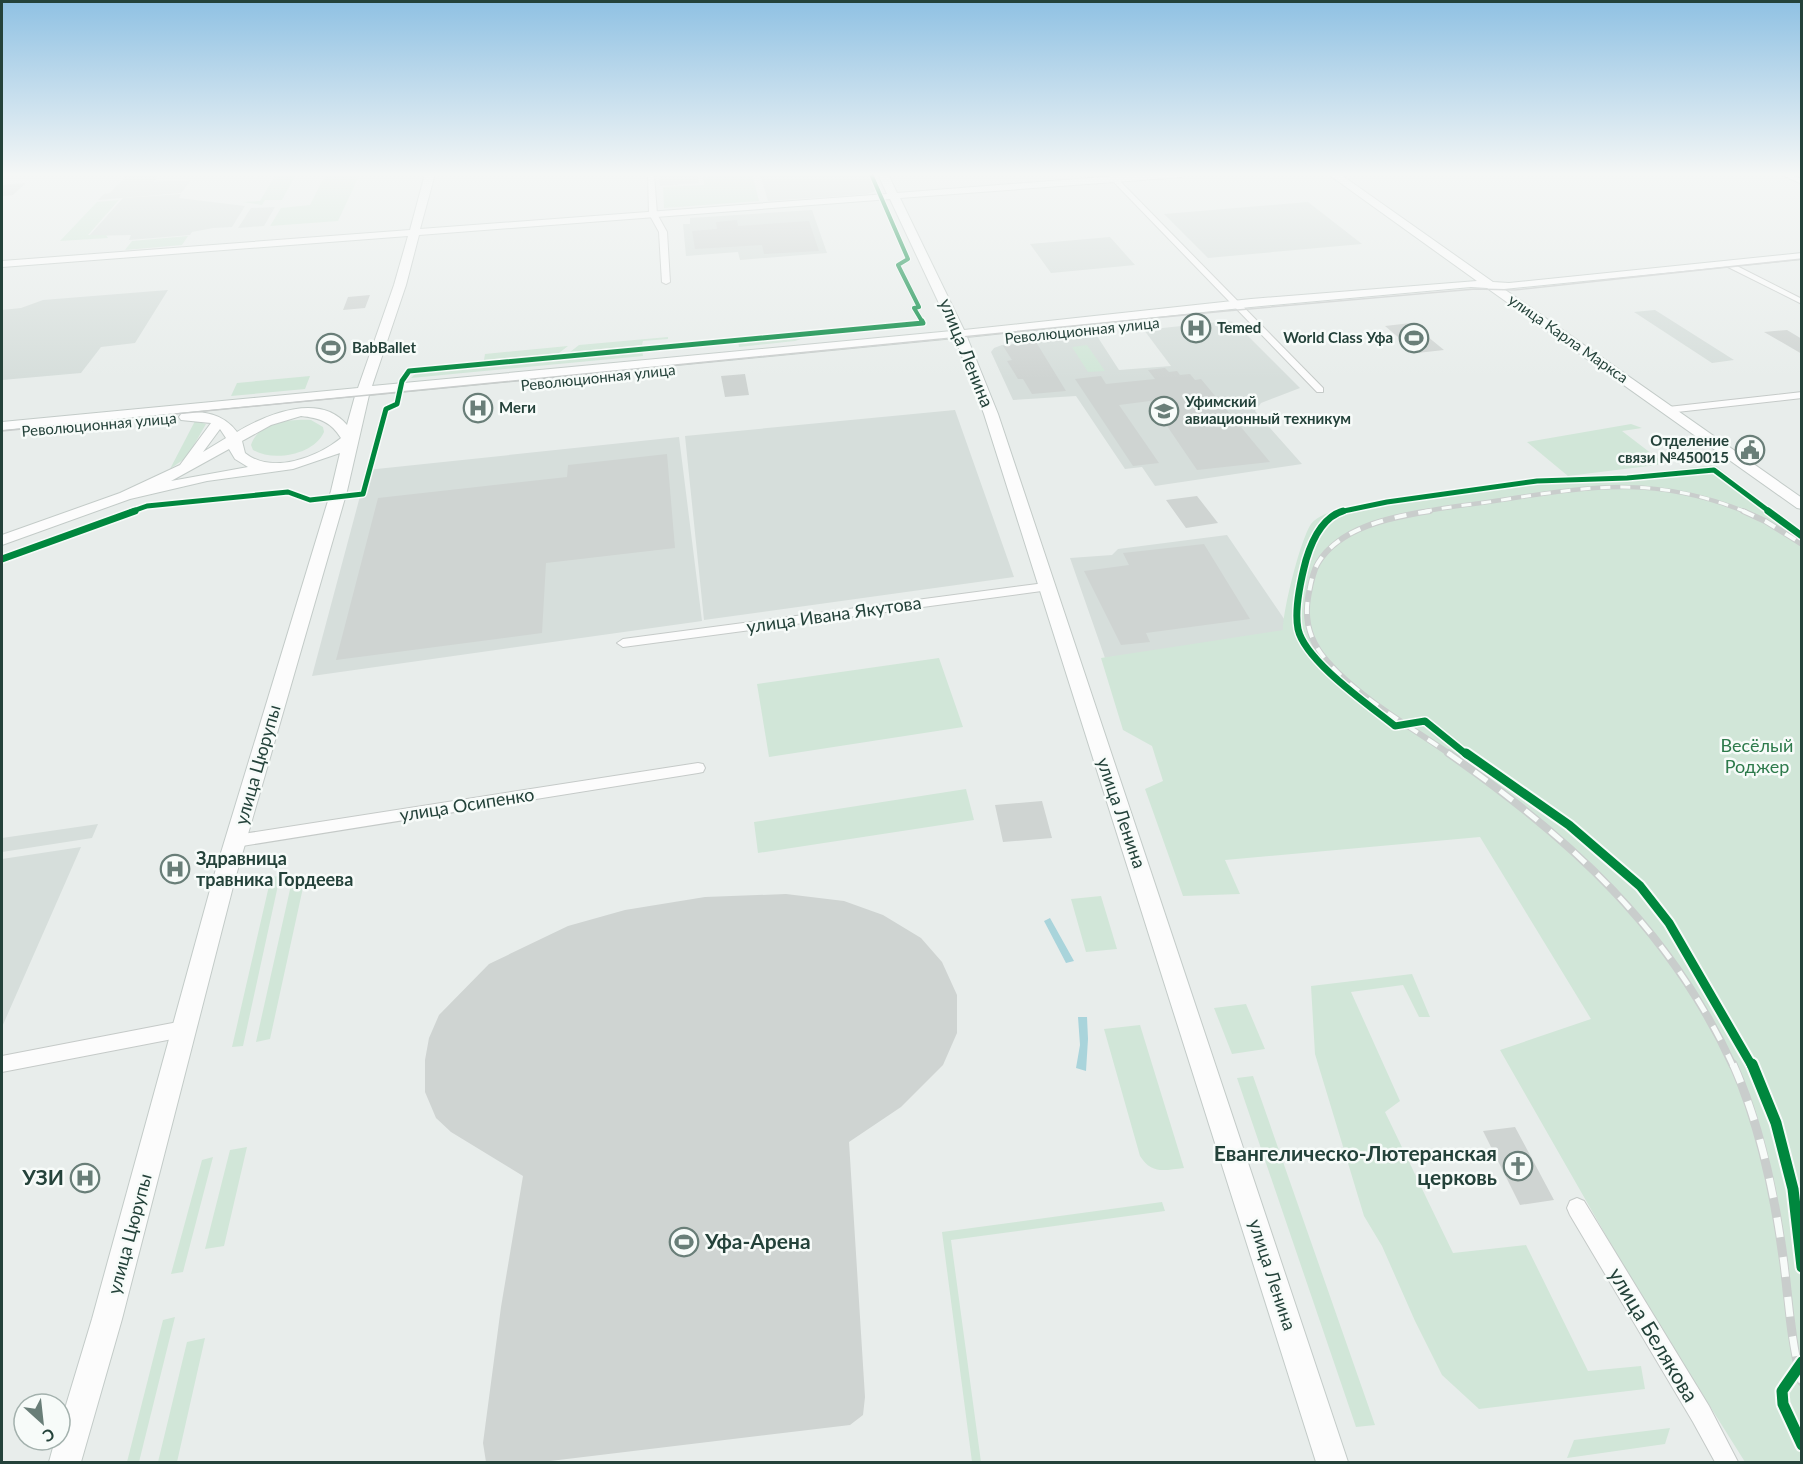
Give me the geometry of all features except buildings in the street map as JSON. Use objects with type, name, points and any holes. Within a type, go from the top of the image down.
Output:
[{"type":"main road","points":[[2,264],[282,242]]},
{"type":"main road","name":"улица Цюрупы","points":[[65,1462],[110,1308],[183,1029],[236,841],[339,491],[349,439],[412,242]]},
{"type":"main road","name":"улица Ленина","points":[[916,242],[962,338],[991,414],[1045,587],[1149,895],[1332,1462]]},
{"type":"main road","name":"улица Карла Маркса","points":[[1431,242],[1469,269],[1502,288],[1802,505]]},
{"type":"main road","name":"Революционная улица","points":[[2,426],[289,397],[364,396],[1243,310],[1478,292],[1802,256]]},
{"type":"main road","name":"Революционная улица","points":[[1502,288],[1802,265]]},
{"type":"main road","points":[[1469,269],[1496,276],[1579,279]]},
{"type":"main road","points":[[235,439],[289,397]]},
{"type":"main road","points":[[2,540],[125,496],[185,468],[266,421],[303,414],[319,415],[335,422],[349,439],[333,452],[293,465],[207,477],[125,496]]},
{"type":"main road","name":"Революционная улица","points":[[2,434],[196,416],[219,421]]},
{"type":"main road","points":[[185,468],[219,421],[235,439],[235,447],[241,458],[266,468]]},
{"type":"main road","points":[[293,465],[324,468],[342,473]]},
{"type":"street","points":[[664,242],[666,282]]},
{"type":"street","points":[[1176,242],[1320,390]]},
{"type":"street","points":[[1729,264],[1802,302]]},
{"type":"street","points":[[1668,410],[1802,395]]},
{"type":"street","name":"улица Ивана Якутова","points":[[623,643],[1045,587]]},
{"type":"street","name":"улица Осипенко","points":[[236,841],[698,768]]},
{"type":"street","points":[[2,1064],[183,1029]]},
{"type":"street","name":"улица Белякова","points":[[1577,1208],[1725,1458]]},
{"type":"shaded area","points":[[685,242],[823,242],[827,253],[740,260],[738,252],[686,256]]},
{"type":"shaded area","points":[[1115,242],[1135,265],[1051,273],[1030,244]]},
{"type":"shaded area","points":[[1192,242],[1362,244],[1208,258]]},
{"type":"shaded area","points":[[168,290],[135,343],[101,347],[81,373],[2,380],[2,310],[21,308],[43,300]]},
{"type":"shaded area","points":[[1655,310],[1734,360],[1712,363],[1634,312]]},
{"type":"shaded area","name":"Уфимский авиационный техникум","points":[[1234,322],[1300,388],[1261,403],[1255,411],[1302,464],[1155,486],[1142,467],[1125,469],[1076,396],[1013,400],[991,352],[1002,345],[1097,336],[1119,370],[1171,366],[1144,330]]},
{"type":"shaded area","points":[[955,410],[1014,577],[704,620],[685,436]]},
{"type":"shaded area","points":[[679,437],[702,621],[312,676],[367,470]]},
{"type":"shaded area","points":[[1227,535],[1293,632],[1105,658],[1070,558],[1112,555],[1118,549]]},
{"type":"shaded area","points":[[98,824],[92,838],[2,852],[2,838]]},
{"type":"shaded area","points":[[81,847],[2,1027],[2,859]]},
{"type":"green space","points":[[131,242],[184,242],[182,245],[125,250]]},
{"type":"green space","points":[[795,336],[804,338],[739,347],[738,341]]},
{"type":"green space","points":[[668,337],[668,339],[643,341],[642,345],[570,352],[579,345]]},
{"type":"green space","points":[[1087,345],[1105,371],[1088,372],[1072,347]]},
{"type":"green space","points":[[568,346],[559,353],[484,360],[485,354]]},
{"type":"green space","points":[[642,350],[643,356],[411,378],[426,370]]},
{"type":"green space","points":[[310,376],[305,389],[231,396],[237,383]]},
{"type":"green space","points":[[311,420],[323,427],[324,432],[312,446],[282,456],[261,454],[253,450],[251,445],[255,437],[268,427],[285,421]]},
{"type":"green space","points":[[195,421],[206,424],[187,457],[170,469]]},
{"type":"green space","points":[[1631,424],[1642,428],[1622,431],[1665,464],[1568,476],[1527,442]]},
{"type":"green space","name":"Весёлый Роджер","points":[[1715,465],[1801,532],[1801,1462],[1745,1462],[1640,1295],[1500,1050],[1591,1019],[1480,837],[1225,860],[1240,894],[1183,896],[1145,789],[1163,781],[1152,746],[1123,730],[1101,658],[1283,630],[1293,576],[1311,524],[1326,514],[1345,507],[1535,480],[1598,478]]},
{"type":"green space","points":[[939,658],[963,727],[769,757],[757,684]]},
{"type":"green space","points":[[966,789],[974,820],[758,853],[754,822]]},
{"type":"green space","points":[[280,876],[243,1046],[232,1047],[271,877]]},
{"type":"green space","points":[[304,883],[270,1039],[256,1042],[291,885]]},
{"type":"green space","points":[[1101,896],[1117,949],[1086,952],[1071,899]]},
{"type":"green space","points":[[1412,974],[1430,1017],[1419,1017],[1403,985],[1351,992],[1400,1101],[1385,1112],[1453,1253],[1526,1245],[1588,1371],[1641,1366],[1645,1389],[1479,1409],[1442,1375],[1382,1246],[1364,1216],[1315,1054],[1311,986]]},
{"type":"green space","points":[[1246,1004],[1265,1049],[1232,1054],[1214,1008]]},
{"type":"green space","points":[[1140,1025],[1184,1168],[1154,1169],[1140,1156],[1104,1029]]},
{"type":"green space","points":[[1253,1076],[1375,1425],[1356,1427],[1237,1078]]},
{"type":"green space","points":[[247,1147],[224,1246],[205,1249],[230,1150]]},
{"type":"green space","points":[[213,1157],[183,1272],[171,1274],[202,1160]]},
{"type":"green space","points":[[1162,1202],[1165,1211],[951,1240],[981,1462],[972,1462],[942,1232]]},
{"type":"green space","points":[[175,1317],[139,1462],[127,1462],[163,1320]]},
{"type":"green space","points":[[205,1338],[177,1462],[158,1462],[187,1342]]},
{"type":"green space","points":[[1670,1428],[1665,1444],[1567,1458],[1574,1440]]},
{"type":"water","points":[[1050,918],[1074,961],[1066,963],[1044,921]]},
{"type":"water","points":[[1078,1017],[1087,1017],[1086,1071],[1076,1068],[1080,1045]]},
{"type":"tram line","points":[[2,431],[1226,311],[1475,289],[1515,290],[1802,259]]},
{"type":"railway","points":[[1422,512],[1571,490],[1628,487],[1685,493],[1746,512]]},
{"type":"railway","points":[[1430,511],[1383,521],[1353,532],[1339,541],[1316,567],[1310,589],[1307,615],[1310,632],[1317,647],[1340,675],[1370,700],[1448,753]]},
{"type":"railway","points":[[1743,511],[1765,521],[1802,544]]},
{"type":"railway","points":[[1448,753],[1535,818],[1613,890],[1679,971],[1708,1017],[1733,1066]]},
{"type":"railway","points":[[1733,1064],[1752,1112],[1766,1162],[1802,1382]]},
{"type":"cycle path","points":[[2,559],[147,506],[288,492],[310,500],[363,494],[386,409],[397,404],[402,381],[409,371],[923,323],[914,308],[919,307],[898,265],[908,259],[901,242]]},
{"type":"cycle path","points":[[1802,536],[1714,470],[1627,478],[1537,481],[1387,502],[1341,511],[1328,517],[1310,547],[1304,569],[1299,592],[1298,629],[1310,652],[1330,673],[1395,726],[1425,721],[1479,764],[1569,825],[1640,886],[1669,923],[1698,976],[1746,1052],[1762,1087],[1776,1123],[1793,1189],[1802,1267]]},
{"type":"cycle path","points":[[1802,1362],[1782,1391],[1783,1404],[1802,1445]]},
{"type":"place","name":"Temed","points":[[1196,328]]},
{"type":"place","name":"World Class Уфа","points":[[1414,338]]},
{"type":"place","name":"BabBallet","points":[[331,348]]},
{"type":"place","name":"Меги","points":[[478,408]]},
{"type":"place","name":"Уфимский авиационный техникум","points":[[1164,411]]},
{"type":"place","name":"Отделение связи №450015","points":[[1750,450]]},
{"type":"place","name":"Здравница травника Гордеева","points":[[175,869]]},
{"type":"place","name":"Евангелическо-Лютеранская церковь","points":[[1518,1166]]},
{"type":"place","name":"УЗИ","points":[[85,1178]]},
{"type":"place","name":"Уфа-Арена","points":[[684,1242]]}]
